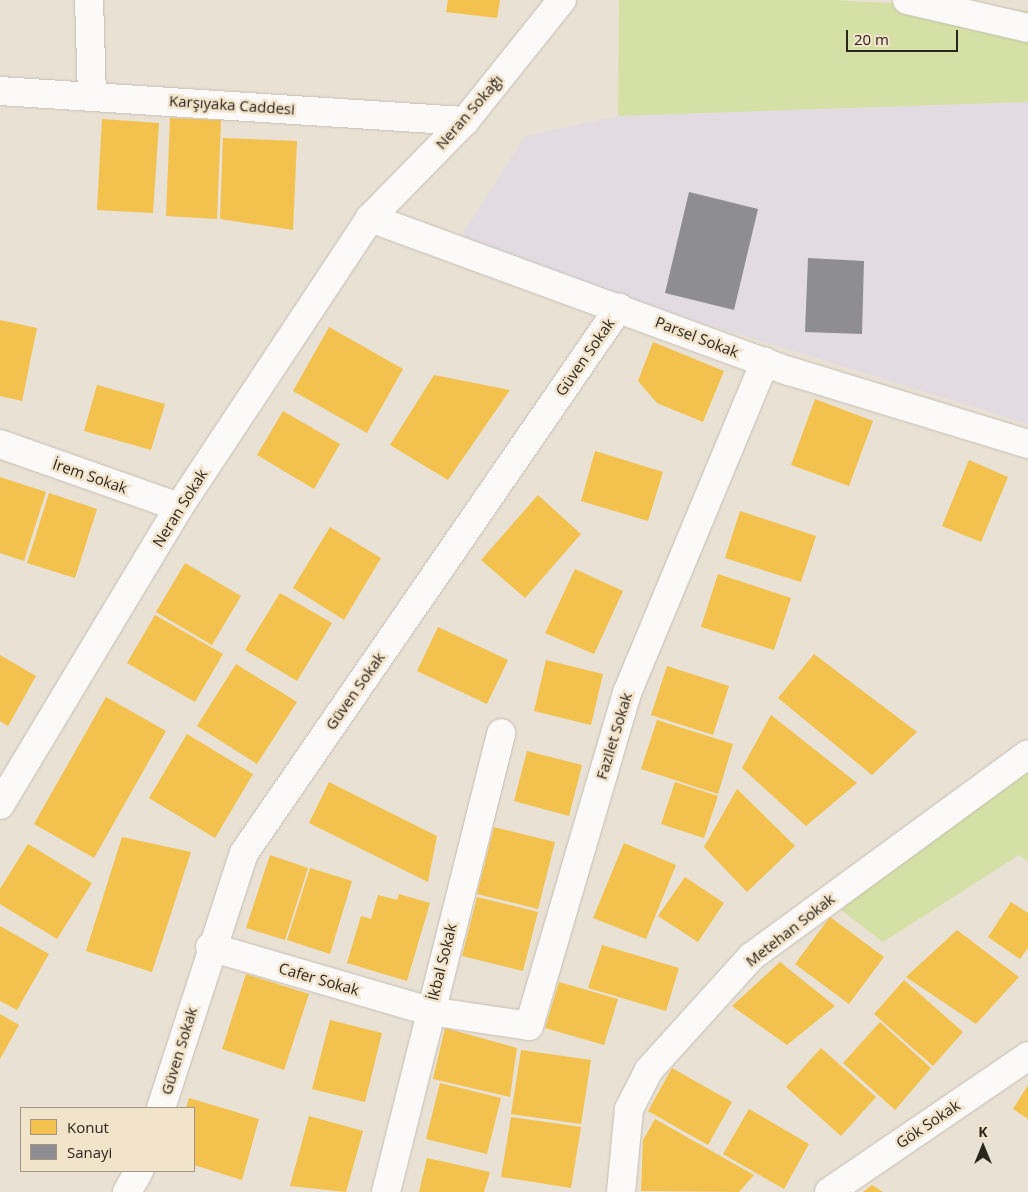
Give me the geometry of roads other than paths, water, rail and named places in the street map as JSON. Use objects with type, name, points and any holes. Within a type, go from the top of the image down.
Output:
[{"type":"street","points":[[89,0],[92,96]]},
{"type":"street","name":"Neran Sokağı","points":[[370,218],[465,121],[562,0]]},
{"type":"street","points":[[907,0],[1028,28]]},
{"type":"street","name":"Karşıyaka Caddesi","points":[[0,91],[465,121]]},
{"type":"street","name":"Parsel Sokak","points":[[370,218],[765,362],[1028,444]]},
{"type":"street","name":"Neran Sokak","points":[[4,787],[179,507],[370,218]]},
{"type":"street","name":"Güven Sokak","points":[[161,1107],[210,947],[244,853],[619,308]]},
{"type":"street","name":"Fazilet Sokak","points":[[429,1011],[529,1026],[627,692],[765,362]]},
{"type":"street","name":"İrem Sokak","points":[[0,444],[179,507]]},
{"type":"street","name":"İkbal Sokak","points":[[386,1192],[429,1011],[501,733]]},
{"type":"street","name":"Metehan Sokak","points":[[621,1192],[629,1109],[649,1070],[751,957],[1028,754]]},
{"type":"street","name":"Cafer Sokak","points":[[210,947],[429,1011]]},
{"type":"street","name":"Gök Sokak","points":[[828,1192],[1028,1056]]},
{"type":"street","points":[[127,1192],[138,1172]]}]
